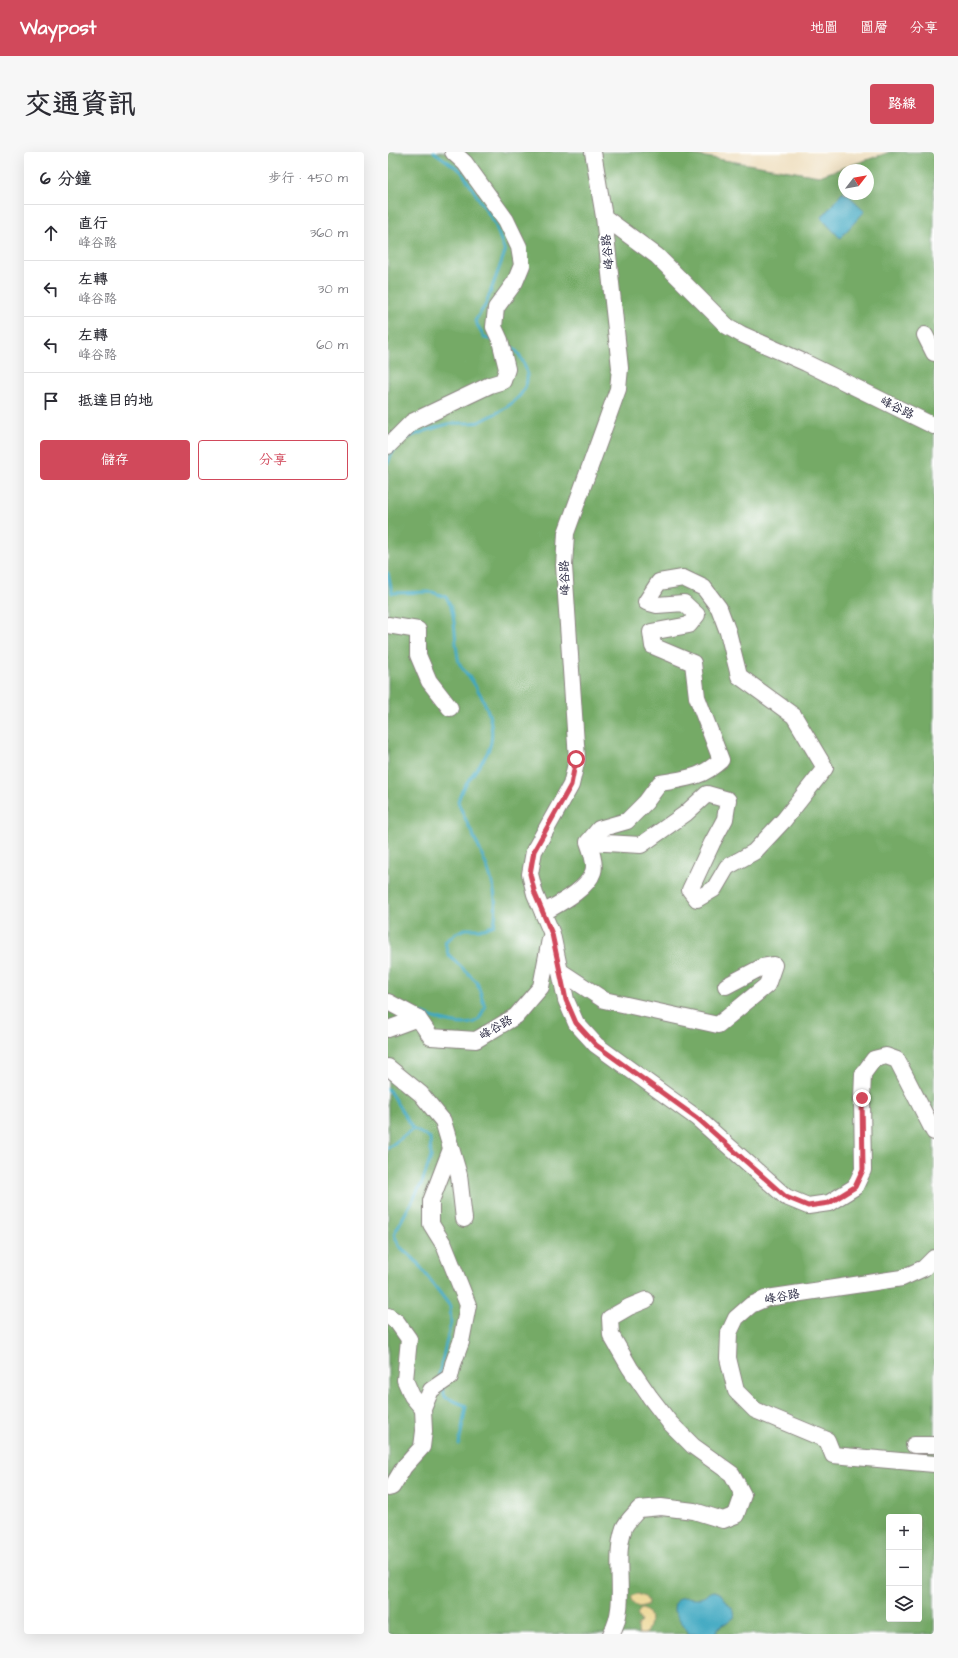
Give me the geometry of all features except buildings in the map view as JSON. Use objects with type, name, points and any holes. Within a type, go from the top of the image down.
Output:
[{"type":"street","points":[[388,446],[412,422],[490,385],[503,381],[507,369],[501,345],[494,327],[496,308],[514,282],[522,265],[520,247],[506,220],[465,163],[453,152]]},
{"type":"street","name":"峰谷路","points":[[593,152],[604,217],[620,368],[618,389],[566,533],[564,566],[576,759],[571,785],[534,851],[530,874],[535,894],[552,934],[566,1000],[576,1023],[596,1045],[697,1118],[786,1197],[808,1206],[829,1203],[855,1187],[863,1170],[863,1074],[874,1059],[886,1056],[897,1060],[934,1132]]},
{"type":"street","name":"峰谷路","points":[[604,217],[657,256],[727,326],[934,426]]},
{"type":"street","points":[[924,335],[934,353]]},
{"type":"street","points":[[683,578],[704,588],[719,608],[739,676],[794,716],[826,768],[784,820],[754,852],[727,867],[714,889],[697,899],[690,890],[712,843],[726,819],[728,800],[708,794],[685,814],[641,845],[588,842],[599,830],[627,821],[646,802],[660,783],[697,777],[710,770],[721,760],[697,697],[692,662],[653,646],[651,632],[689,625],[697,615],[684,603],[657,605],[646,602],[660,582],[683,578]]},
{"type":"street","points":[[388,624],[418,630],[418,655],[429,681],[450,708]]},
{"type":"street","points":[[543,913],[580,890],[593,872],[592,857],[588,842]]},
{"type":"street","name":"峰谷路","points":[[392,1004],[417,1018],[431,1037],[476,1040],[516,1016],[541,987],[552,934]]},
{"type":"street","points":[[560,971],[604,1000],[718,1025],[767,985],[774,965],[762,967],[726,986]]},
{"type":"street","points":[[388,1029],[417,1018]]},
{"type":"street","points":[[388,1067],[422,1094],[443,1121],[459,1175],[464,1219]]},
{"type":"street","points":[[388,1488],[392,1487],[404,1466],[422,1447],[424,1431],[423,1409],[432,1390],[450,1377],[461,1342],[468,1305],[444,1245],[431,1224],[431,1201],[451,1149]]},
{"type":"street","name":"峰谷路","points":[[934,1258],[924,1268],[902,1278],[767,1298],[751,1305],[736,1318],[729,1333],[728,1358],[736,1391],[755,1410],[827,1440],[833,1455],[934,1464]]},
{"type":"street","points":[[611,1634],[619,1608],[619,1559],[624,1527],[639,1509],[661,1506],[694,1511],[723,1520],[736,1515],[743,1495],[732,1474],[693,1446],[670,1423],[630,1368],[611,1335],[610,1318],[628,1307],[646,1300]]},
{"type":"street","points":[[388,1316],[397,1322],[409,1339],[405,1380],[412,1396],[423,1409]]},
{"type":"street","points":[[914,1446],[934,1445]]},
{"type":"green space","points":[[388,152],[676,152],[819,176],[838,170],[838,200],[874,200],[874,164],[854,164],[890,152],[934,152],[934,1634],[388,1634]]},
{"type":"sand","points":[[638,1594],[645,1597],[648,1601],[647,1605],[639,1607],[632,1603],[631,1598]]},
{"type":"sand","points":[[641,1609],[648,1612],[650,1619],[649,1627],[645,1634],[639,1634],[637,1625],[641,1622],[637,1614]]},
{"type":"water","points":[[838,198],[838,200],[853,200],[865,211],[840,238],[821,218]]},
{"type":"water","points":[[714,1591],[724,1598],[734,1612],[734,1618],[719,1627],[715,1634],[689,1634],[674,1611],[676,1601],[682,1597],[704,1597]]},
{"type":"waterway","points":[[434,152],[461,171],[495,224],[505,252],[486,304],[475,321],[485,338],[493,340]]},
{"type":"waterway","points":[[404,439],[448,424],[479,422],[500,411],[514,401],[524,388],[527,381],[527,373],[519,355],[515,350],[506,345]]},
{"type":"waterway","points":[[388,463],[395,449]]},
{"type":"waterway","points":[[388,573],[392,593],[432,592],[446,597],[450,604],[454,620],[459,662],[484,701],[490,717],[492,733],[489,749],[481,764],[465,786],[458,802],[491,877],[496,909],[494,925],[484,929],[465,929],[456,933],[445,942],[448,954],[477,982],[485,1007],[479,1019],[467,1024],[460,1024],[423,1014]]},
{"type":"waterway","points":[[388,1089],[413,1129],[388,1148]]},
{"type":"waterway","points":[[413,1129],[430,1138],[431,1157],[422,1183],[394,1234],[399,1246],[415,1260],[450,1306],[451,1322],[439,1374],[440,1377]]},
{"type":"waterway","points":[[443,1389],[445,1397],[466,1406],[459,1444]]},
{"type":"route","points":[[576,759],[571,785],[534,851],[530,874],[535,894],[552,934],[566,1000],[576,1023],[596,1045],[697,1118],[786,1197],[808,1206],[829,1203],[855,1187],[863,1170],[862,1098]]}]
